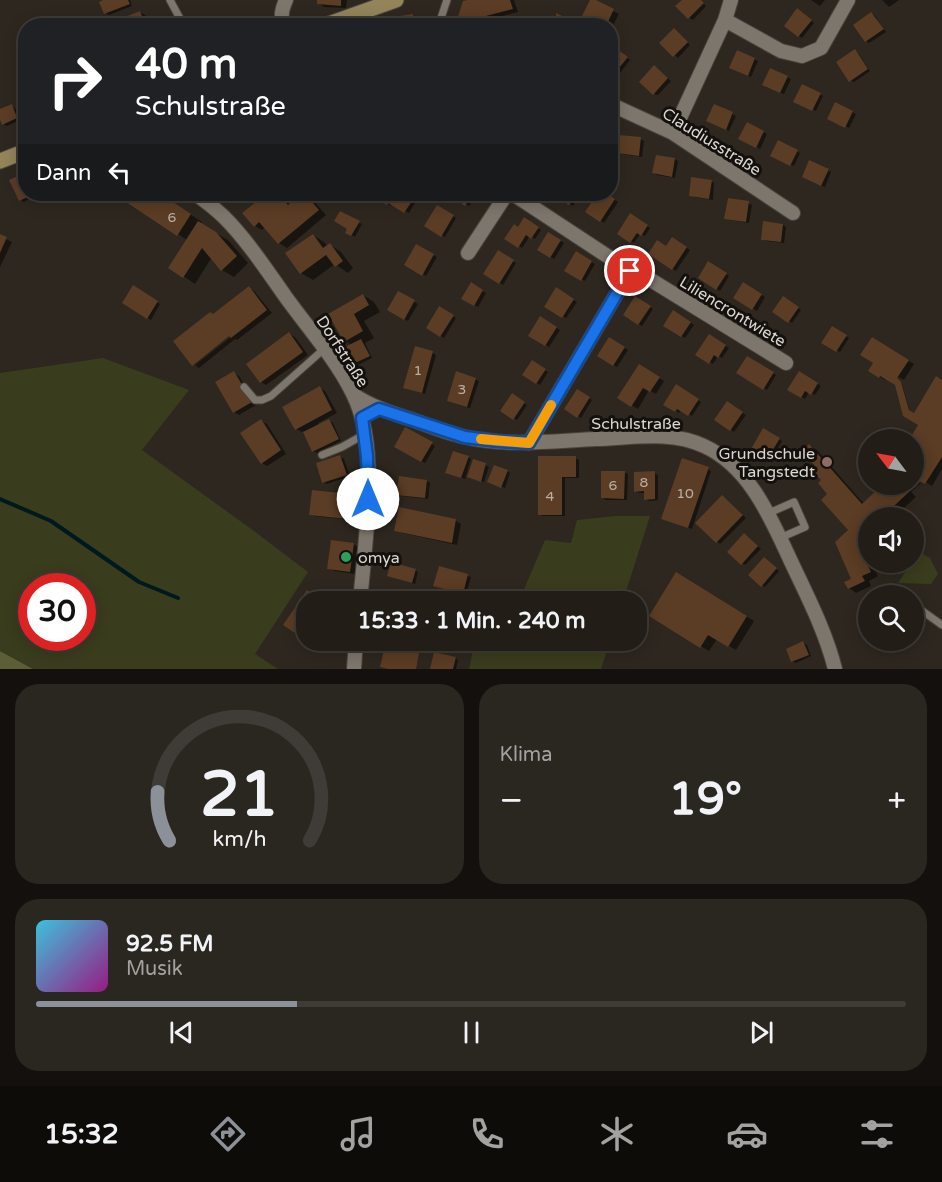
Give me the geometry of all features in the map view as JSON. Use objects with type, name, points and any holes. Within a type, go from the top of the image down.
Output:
[{"type":"street","points":[[281,18],[286,0]]},
{"type":"street","points":[[345,18],[396,0]]},
{"type":"street","points":[[673,133],[725,20],[731,0]]},
{"type":"street","points":[[725,20],[781,51],[802,56],[821,48],[848,0]]},
{"type":"street","name":"Claudiusstraße","points":[[618,108],[673,133],[793,213]]},
{"type":"street","points":[[0,161],[18,154]]},
{"type":"street","name":"Dorfstraße","points":[[210,201],[246,241],[338,368],[354,395],[365,434],[368,471],[368,512],[361,591]]},
{"type":"street","points":[[468,253],[502,201]]},
{"type":"street","name":"Liliencrontwiete","points":[[524,201],[630,271],[646,277],[786,363]]},
{"type":"street","points":[[529,443],[630,271]]},
{"type":"street","name":"Schulstraße","points":[[354,395],[379,409],[465,437],[529,443],[663,436],[679,437],[714,451],[734,467],[769,513],[817,616],[835,669]]},
{"type":"street","points":[[362,418],[379,409]]},
{"type":"street","points":[[354,669],[355,651]]},
{"type":"lane","points":[[170,0],[180,18]]},
{"type":"lane","points":[[441,18],[447,0]]},
{"type":"lane","points":[[244,387],[255,400],[271,396],[324,349]]},
{"type":"lane","points":[[322,455],[365,434]]},
{"type":"lane","points":[[769,513],[794,502],[805,527],[780,538]]},
{"type":"lane","points":[[924,612],[942,625]]},
{"type":"green space","points":[[103,358],[189,390],[142,450],[308,572],[255,654],[278,669],[33,669],[0,651],[0,373]]},
{"type":"green space","points":[[615,516],[650,516],[626,591],[523,591],[545,540],[571,543],[577,520]]},
{"type":"green space","points":[[924,554],[930,558],[938,574],[931,584],[898,583],[904,573],[924,573]]},
{"type":"green space","points":[[0,651],[33,669],[0,669]]},
{"type":"green space","points":[[473,651],[607,651],[601,669],[469,669]]},
{"type":"building","points":[[128,0],[130,4],[104,14],[99,2]]},
{"type":"building","points":[[317,0],[341,0],[341,6],[317,4]]},
{"type":"building","points":[[510,0],[513,9],[482,18],[458,18],[463,1]]},
{"type":"building","points":[[590,0],[596,0],[614,9],[610,18],[581,18]]},
{"type":"building","points":[[682,0],[701,0],[704,3],[688,19],[675,6]]},
{"type":"building","points":[[797,8],[812,20],[798,37],[784,26]]},
{"type":"building","points":[[140,11],[143,18],[122,18]]},
{"type":"building","points":[[871,12],[884,29],[865,42],[853,25]]},
{"type":"building","points":[[556,13],[566,18],[556,18]]},
{"type":"building","points":[[413,14],[414,18],[387,18]]},
{"type":"building","points":[[674,28],[688,42],[673,57],[659,43]]},
{"type":"building","points":[[855,49],[868,69],[849,82],[836,62]]},
{"type":"building","points":[[618,50],[628,57],[618,69]]},
{"type":"building","points":[[737,50],[755,58],[748,76],[729,68]]},
{"type":"building","points":[[654,65],[668,78],[653,95],[639,82]]},
{"type":"building","points":[[770,68],[788,76],[780,93],[762,85]]},
{"type":"building","points":[[802,84],[821,93],[812,111],[793,102]]},
{"type":"building","points":[[835,102],[853,111],[845,128],[827,119]]},
{"type":"building","points":[[12,104],[17,118],[2,125],[0,109]]},
{"type":"building","points":[[714,104],[733,112],[726,130],[706,121]]},
{"type":"building","points":[[747,122],[764,131],[756,148],[738,139]]},
{"type":"building","points":[[619,135],[641,137],[639,156],[618,153]]},
{"type":"building","points":[[778,140],[798,150],[790,166],[770,156]]},
{"type":"building","points":[[656,155],[675,158],[672,177],[652,173]]},
{"type":"building","points":[[809,160],[829,169],[821,186],[802,177]]},
{"type":"building","points":[[18,176],[18,199],[9,180]]},
{"type":"building","points":[[691,177],[712,180],[709,199],[689,196]]},
{"type":"building","points":[[728,198],[749,201],[746,222],[724,219]]},
{"type":"building","points":[[124,201],[172,201],[191,214],[177,236]]},
{"type":"building","points":[[257,201],[284,201],[288,205],[293,201],[311,201],[319,210],[278,244],[259,222],[254,227],[242,213]]},
{"type":"building","points":[[381,201],[412,201],[404,213],[388,203],[387,205]]},
{"type":"building","points":[[458,201],[468,201],[465,206]]},
{"type":"building","points":[[592,201],[614,201],[600,222],[585,212]]},
{"type":"building","points":[[437,205],[454,215],[441,237],[424,226]]},
{"type":"building","points":[[340,211],[360,221],[351,236],[345,233],[347,229],[334,221]]},
{"type":"building","points":[[630,213],[648,225],[641,236],[637,233],[630,243],[617,234]]},
{"type":"building","points":[[524,217],[539,227],[531,239],[526,235],[518,248],[504,239],[514,224],[518,227]]},
{"type":"building","points":[[198,221],[216,232],[237,256],[221,271],[202,248],[183,278],[168,268]]},
{"type":"building","points":[[763,221],[783,224],[781,242],[761,240]]},
{"type":"building","points":[[548,232],[561,240],[550,258],[537,250]]},
{"type":"building","points":[[0,234],[7,237],[0,253]]},
{"type":"building","points":[[313,234],[323,248],[330,243],[343,261],[335,267],[326,255],[300,274],[285,253]]},
{"type":"building","points":[[672,237],[687,247],[672,270],[648,254],[657,240],[666,246]]},
{"type":"building","points":[[416,244],[434,254],[422,276],[404,265]]},
{"type":"building","points":[[498,250],[514,260],[499,284],[483,274]]},
{"type":"building","points":[[576,251],[592,261],[581,281],[564,271]]},
{"type":"building","points":[[708,261],[727,273],[716,290],[698,278]]},
{"type":"building","points":[[471,282],[483,290],[474,306],[461,299]]},
{"type":"building","points":[[743,282],[762,294],[752,310],[733,298]]},
{"type":"building","points":[[133,285],[158,301],[147,319],[122,303]]},
{"type":"building","points":[[249,286],[267,310],[231,338],[229,336],[192,366],[173,341],[210,312],[213,314]]},
{"type":"building","points":[[556,287],[574,299],[562,318],[544,307]]},
{"type":"building","points":[[398,291],[415,300],[404,320],[387,310]]},
{"type":"building","points":[[363,294],[369,305],[354,314],[363,331],[344,342],[328,314]]},
{"type":"building","points":[[635,296],[651,306],[638,325],[623,315]]},
{"type":"building","points":[[783,296],[799,307],[788,323],[772,312]]},
{"type":"building","points":[[439,306],[454,315],[440,337],[426,328]]},
{"type":"building","points":[[673,310],[691,322],[681,337],[663,326]]},
{"type":"building","points":[[540,316],[557,327],[545,346],[528,336]]},
{"type":"building","points":[[832,326],[847,335],[836,352],[821,343]]},
{"type":"building","points":[[289,332],[303,352],[260,383],[246,364]]},
{"type":"building","points":[[709,334],[726,345],[718,358],[714,355],[709,364],[695,355]]},
{"type":"building","points":[[609,337],[625,347],[613,366],[597,356]]},
{"type":"building","points":[[872,337],[909,360],[897,378],[901,382],[909,410],[914,413],[936,376],[942,380],[942,457],[925,484],[924,429],[916,429],[918,425],[903,416],[895,385],[868,371],[873,363],[860,355]]},
{"type":"building","points":[[361,339],[370,356],[353,364],[345,347]]},
{"type":"building","points":[[415,346],[433,351],[422,393],[403,388]]},
{"type":"building","points":[[747,356],[774,372],[763,390],[736,373]]},
{"type":"building","points":[[532,360],[546,369],[536,384],[522,375]]},
{"type":"building","points":[[639,364],[660,377],[650,392],[643,388],[631,407],[617,398]]},
{"type":"building","points":[[234,371],[252,402],[233,413],[215,382]]},
{"type":"building","points":[[456,371],[476,378],[467,407],[447,401]]},
{"type":"building","points":[[799,371],[818,383],[811,395],[805,391],[801,398],[787,390]]},
{"type":"building","points":[[676,384],[699,399],[688,416],[677,409],[675,412],[663,405]]},
{"type":"building","points":[[320,386],[332,410],[295,430],[282,407]]},
{"type":"building","points":[[577,389],[590,397],[577,418],[564,409]]},
{"type":"building","points":[[512,393],[525,402],[513,420],[500,411]]},
{"type":"building","points":[[727,401],[743,412],[730,431],[714,420]]},
{"type":"building","points":[[261,419],[281,450],[261,464],[240,433]]},
{"type":"building","points":[[329,419],[339,439],[312,452],[303,432]]},
{"type":"building","points":[[405,427],[433,442],[421,462],[394,447]]},
{"type":"building","points":[[763,428],[780,438],[767,460],[750,451]]},
{"type":"building","points":[[809,444],[862,504],[871,495],[906,495],[893,507],[858,507],[858,538],[856,540],[858,573],[869,573],[862,576],[865,581],[848,589],[844,582],[851,579],[835,542],[848,530],[821,500],[827,494],[818,483],[821,480],[810,469],[814,465],[802,451]]},
{"type":"building","points":[[453,451],[469,456],[461,478],[445,473]]},
{"type":"building","points":[[340,455],[347,475],[322,483],[316,463]]},
{"type":"building","points":[[538,456],[576,456],[576,477],[562,477],[562,515],[538,515]]},
{"type":"building","points":[[682,458],[709,467],[688,528],[661,519]]},
{"type":"building","points":[[473,459],[486,463],[481,482],[467,477]]},
{"type":"building","points":[[494,465],[508,470],[501,488],[487,482]]},
{"type":"building","points":[[601,471],[625,471],[624,499],[601,498]]},
{"type":"building","points":[[655,471],[655,499],[644,500],[644,491],[634,492],[634,472]]},
{"type":"building","points":[[399,476],[427,480],[425,498],[396,495]]},
{"type":"building","points":[[312,490],[350,494],[347,519],[309,515]]},
{"type":"building","points":[[722,495],[743,515],[716,543],[695,523]]},
{"type":"building","points":[[399,507],[456,519],[452,543],[394,531]]},
{"type":"building","points":[[744,533],[758,546],[741,565],[727,552]]},
{"type":"building","points":[[331,540],[354,543],[350,572],[327,569]]},
{"type":"building","points":[[764,557],[777,568],[761,587],[748,575]]},
{"type":"building","points":[[391,562],[416,569],[412,583],[387,576]]},
{"type":"building","points":[[439,566],[468,574],[464,591],[452,591],[433,586]]},
{"type":"building","points":[[676,572],[747,616],[728,647],[708,635],[700,648],[649,616]]},
{"type":"building","points":[[296,606],[296,634],[283,625]]},
{"type":"building","points":[[803,641],[809,655],[791,662],[786,649]]},
{"type":"building","points":[[384,651],[419,653],[416,669],[380,667]]},
{"type":"building","points":[[434,652],[456,657],[453,669],[430,669]]},
{"type":"waterway","points":[[0,499],[51,521],[139,582],[178,598]]},
{"type":"slow traffic","points":[[481,439],[529,443],[551,405]]},
{"type":"place","name":"Grundschule Tangstedt","points":[[827,462]]},
{"type":"place","name":"omya","points":[[346,557]]},
{"type":"route","points":[[368,499],[366,440],[362,418],[379,409],[465,437],[529,443],[630,271]]}]
